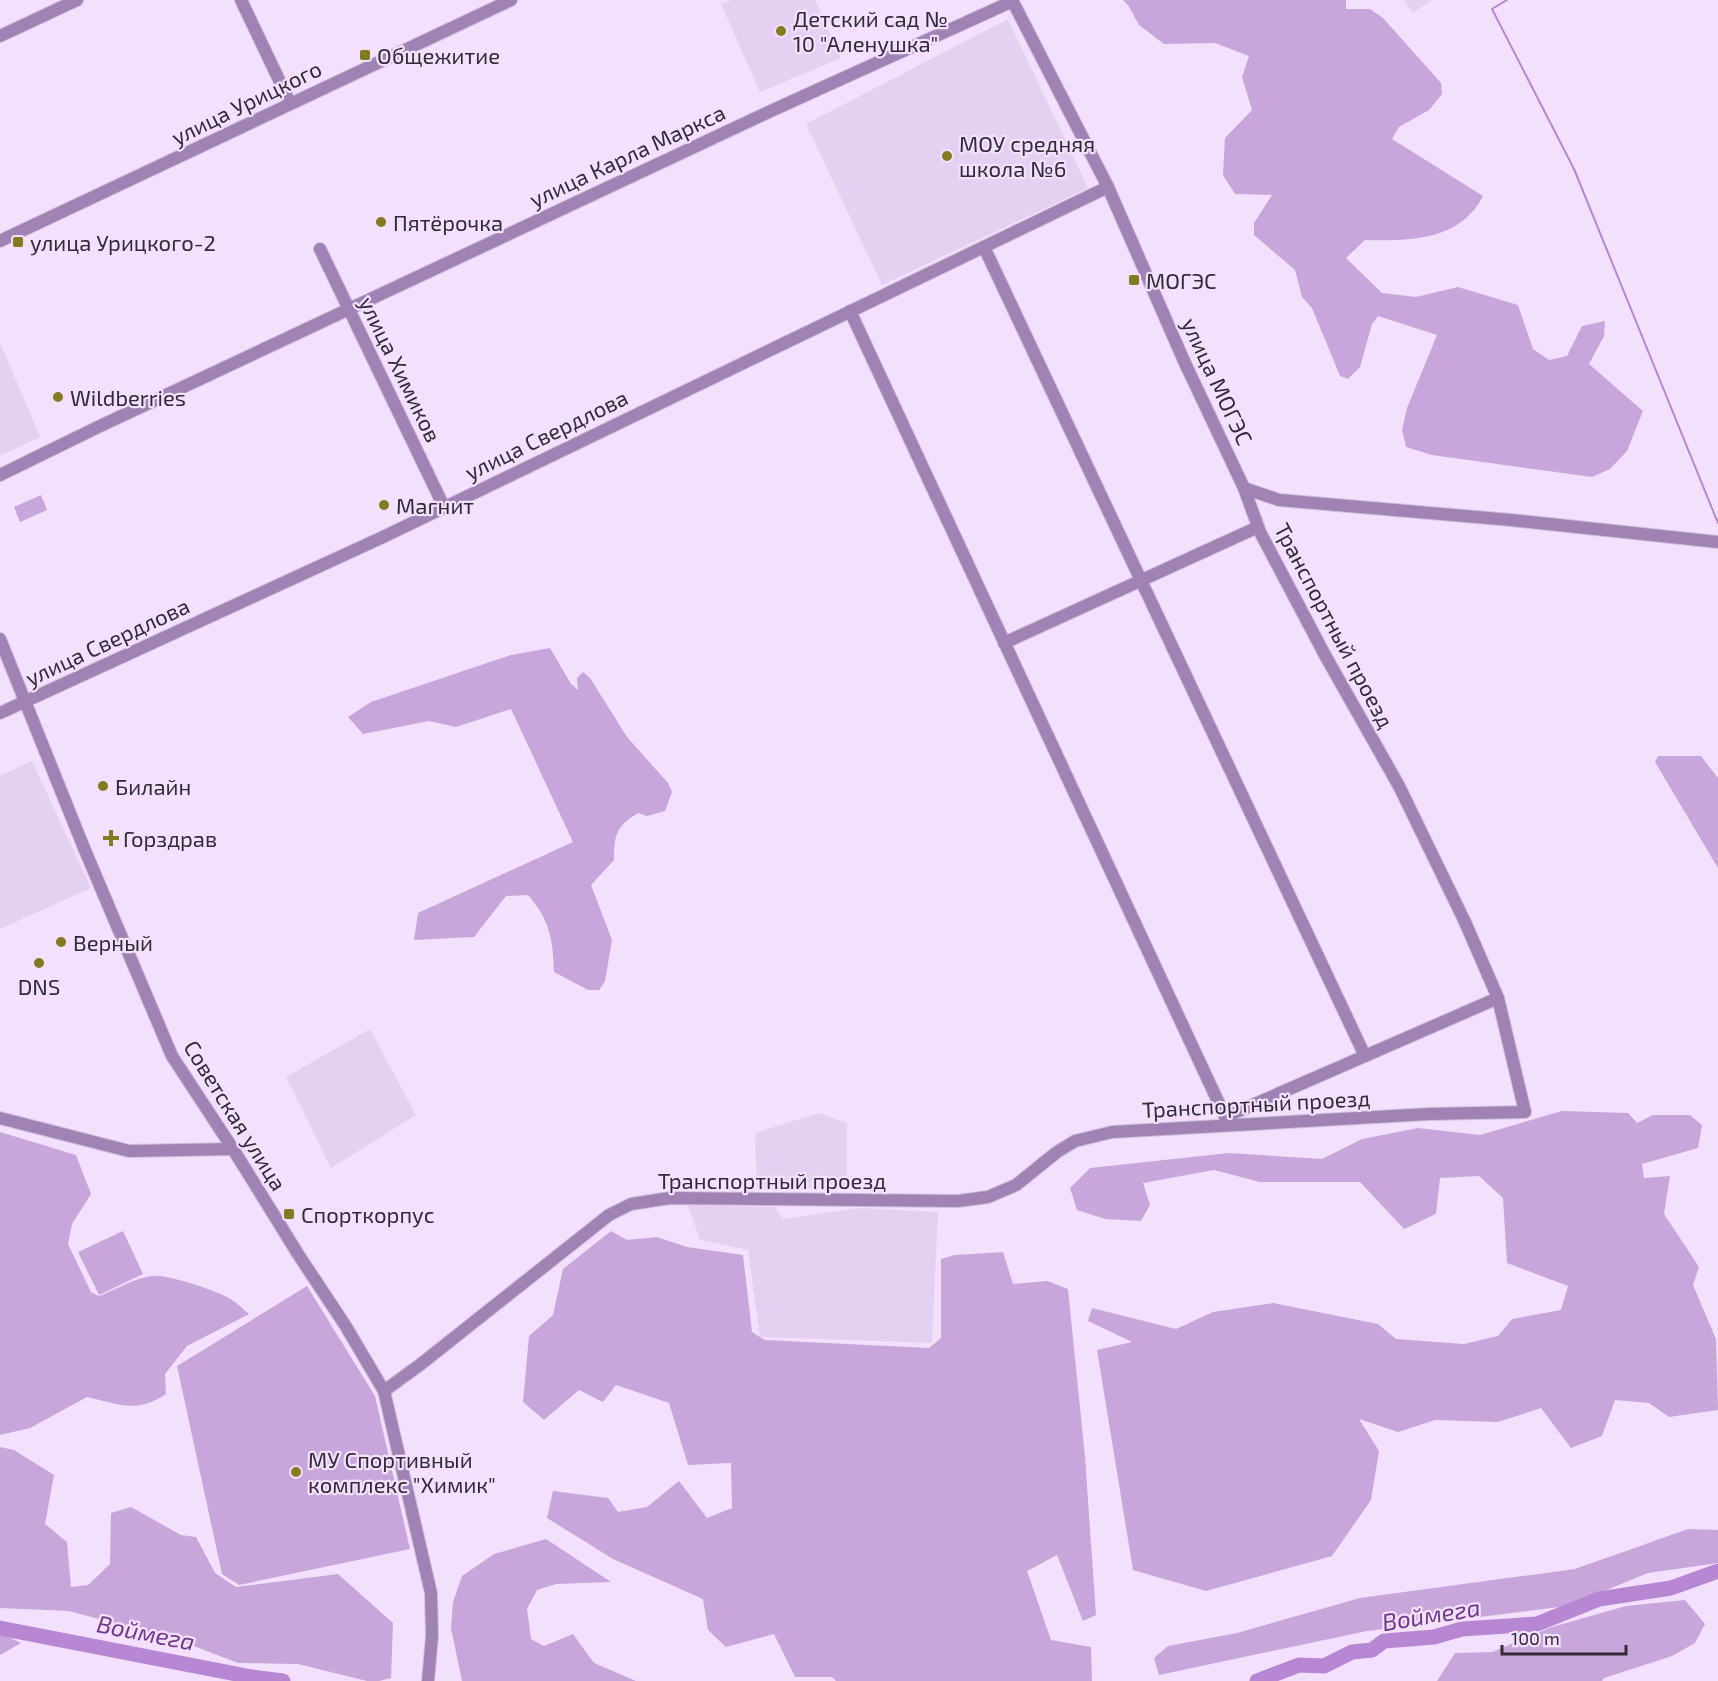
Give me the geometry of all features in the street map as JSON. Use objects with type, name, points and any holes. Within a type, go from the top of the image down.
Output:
[{"type":"street","points":[[0,36],[77,0]]},
{"type":"street","points":[[241,0],[290,103]]},
{"type":"street","name":"улица Урицкого","points":[[0,241],[511,0]]},
{"type":"street","name":"улица МОГЭС","points":[[1013,0],[1108,187],[1184,361],[1244,488]]},
{"type":"street","name":"улица Карла Маркса","points":[[0,476],[348,309],[1013,0]]},
{"type":"street","name":"улица Свердлова","points":[[0,714],[372,542],[1108,187]]},
{"type":"street","points":[[984,247],[1365,1056]]},
{"type":"street","name":"улица Химиков","points":[[320,249],[444,507]]},
{"type":"street","points":[[850,311],[1227,1121],[1365,1056],[1498,998]]},
{"type":"street","points":[[1244,488],[1279,500],[1511,520],[1718,542]]},
{"type":"street","name":"Транспортный проезд","points":[[384,1391],[580,1236],[609,1215],[631,1204],[670,1198],[958,1201],[988,1197],[1016,1185],[1057,1152],[1076,1141],[1112,1132],[1227,1121],[1525,1112],[1498,998],[1465,922],[1399,786],[1326,657],[1258,527],[1244,488]]},
{"type":"street","points":[[1004,643],[1258,527]]},
{"type":"street","name":"Советская улица","points":[[0,639],[84,848],[172,1056],[345,1325],[384,1391],[431,1593],[432,1636],[428,1679]]},
{"type":"street","points":[[0,1118],[129,1151],[233,1149]]},
{"type":"shaded area","name":"Детский сад № 10 \"Аленушка\"","points":[[731,0],[815,0],[841,58],[760,92],[721,4]]},
{"type":"shaded area","points":[[1123,0],[1346,0],[1346,9],[1370,9],[1383,18],[1441,83],[1442,94],[1429,110],[1399,127],[1392,139],[1483,196],[1473,211],[1461,222],[1447,230],[1416,238],[1365,240],[1346,258],[1382,293],[1416,297],[1458,287],[1518,305],[1533,349],[1549,360],[1567,356],[1582,326],[1605,321],[1604,336],[1589,364],[1643,411],[1627,451],[1610,469],[1592,477],[1432,455],[1406,447],[1402,430],[1407,408],[1437,335],[1378,316],[1372,324],[1360,367],[1348,379],[1340,376],[1312,308],[1302,297],[1295,270],[1254,235],[1254,223],[1272,195],[1235,194],[1223,175],[1225,138],[1252,110],[1242,77],[1249,56],[1215,43],[1164,44],[1139,25]]},
{"type":"shaded area","points":[[1404,0],[1432,0],[1413,13]]},
{"type":"shaded area","name":"МОУ средняя школа №6","points":[[1008,19],[1088,188],[882,285],[806,124]]},
{"type":"shaded area","points":[[0,342],[40,437],[0,456]]},
{"type":"shaded area","points":[[41,495],[47,510],[20,522],[14,507]]},
{"type":"shaded area","points":[[550,648],[571,684],[578,690],[577,678],[583,672],[590,678],[627,737],[668,783],[672,792],[665,811],[647,816],[638,813],[625,822],[616,838],[614,860],[591,885],[612,940],[605,981],[599,990],[588,990],[554,972],[553,950],[546,922],[528,895],[506,896],[474,937],[414,940],[418,913],[573,842],[511,709],[456,727],[429,721],[363,734],[348,717],[371,702],[511,655]]},
{"type":"shaded area","points":[[1658,756],[1701,756],[1718,778],[1718,868],[1655,762]]},
{"type":"shaded area","points":[[32,761],[91,888],[0,929],[0,776]]},
{"type":"shaded area","points":[[370,1029],[416,1115],[331,1168],[286,1077]]},
{"type":"shaded area","points":[[1562,1111],[1628,1113],[1637,1123],[1653,1115],[1690,1115],[1702,1125],[1698,1148],[1642,1164],[1644,1178],[1670,1176],[1664,1214],[1699,1267],[1693,1285],[1716,1339],[1718,1410],[1669,1417],[1649,1403],[1615,1400],[1602,1436],[1571,1448],[1541,1408],[1498,1422],[1435,1420],[1398,1432],[1359,1419],[1379,1451],[1371,1500],[1332,1556],[1206,1591],[1133,1570],[1097,1350],[1132,1342],[1088,1321],[1092,1308],[1176,1329],[1213,1312],[1273,1303],[1378,1324],[1396,1339],[1464,1344],[1498,1336],[1512,1319],[1561,1310],[1568,1286],[1507,1263],[1503,1198],[1479,1176],[1440,1178],[1436,1214],[1404,1229],[1360,1182],[1260,1182],[1214,1170],[1143,1183],[1150,1205],[1141,1221],[1105,1219],[1077,1210],[1070,1188],[1090,1168],[1229,1153],[1322,1159],[1362,1139],[1418,1128],[1480,1135]]},
{"type":"shaded area","points":[[819,1113],[847,1123],[847,1187],[757,1189],[755,1133]]},
{"type":"shaded area","points":[[0,1132],[76,1155],[91,1194],[72,1224],[68,1244],[91,1292],[99,1296],[151,1276],[167,1277],[220,1294],[233,1300],[249,1314],[187,1346],[165,1374],[166,1394],[146,1404],[136,1406],[87,1397],[30,1428],[0,1435]]},
{"type":"shaded area","points":[[688,1205],[775,1207],[783,1219],[859,1208],[938,1212],[932,1343],[760,1337],[748,1250],[700,1240]]},
{"type":"shaded area","points":[[123,1231],[143,1274],[99,1295],[78,1252]]},
{"type":"shaded area","points":[[611,1231],[627,1240],[657,1237],[687,1247],[743,1255],[752,1332],[765,1340],[929,1348],[941,1338],[941,1259],[955,1255],[1003,1252],[1013,1284],[1047,1281],[1068,1289],[1085,1457],[1096,1615],[1083,1621],[1057,1555],[1027,1571],[1051,1640],[1091,1647],[1092,1681],[836,1681],[832,1677],[795,1677],[774,1634],[726,1647],[708,1630],[703,1599],[613,1559],[547,1518],[553,1491],[608,1498],[618,1512],[647,1507],[679,1481],[707,1518],[732,1508],[731,1463],[688,1465],[669,1403],[616,1385],[603,1402],[579,1390],[544,1420],[523,1402],[529,1336],[553,1315],[563,1269]]},
{"type":"shaded area","name":"МУ Спортивный комплекс \"Химик\"","points":[[307,1286],[375,1396],[410,1549],[239,1585],[222,1574],[177,1366]]},
{"type":"shaded area","points":[[0,1447],[14,1450],[54,1475],[45,1524],[67,1542],[71,1587],[88,1585],[110,1564],[111,1513],[131,1507],[181,1535],[196,1537],[215,1573],[236,1587],[338,1574],[393,1623],[391,1678],[367,1681],[298,1664],[238,1663],[178,1640],[69,1611],[0,1608]]},
{"type":"shaded area","points":[[1688,1529],[1718,1530],[1718,1563],[1648,1573],[1567,1606],[1367,1631],[1159,1675],[1154,1658],[1168,1646],[1237,1633],[1360,1598],[1575,1569]]},
{"type":"shaded area","points":[[546,1539],[611,1582],[556,1584],[537,1590],[527,1609],[531,1639],[544,1646],[573,1634],[594,1663],[636,1681],[462,1681],[451,1628],[453,1602],[462,1576],[494,1554]]},
{"type":"shaded area","points":[[1685,1600],[1705,1624],[1695,1643],[1672,1656],[1604,1678],[1602,1681],[1437,1681],[1455,1653],[1492,1652],[1552,1627],[1626,1606]]},
{"type":"shaded area","points":[[0,1633],[21,1643],[0,1655]]},
{"type":"waterway","points":[[1507,0],[1492,9],[1574,169],[1718,523]]},
{"type":"waterway","name":"Воймега","points":[[1257,1681],[1299,1665],[1324,1666],[1352,1652],[1372,1650],[1384,1641],[1434,1637],[1462,1629],[1537,1624],[1599,1599],[1671,1588],[1718,1571]]},
{"type":"waterway","name":"Воймега","points":[[0,1628],[283,1681]]},
{"type":"place","name":"Детский сад № 10 \"Аленушка\"","points":[[781,31]]},
{"type":"place","name":"Общежитие","points":[[365,55]]},
{"type":"place","name":"МОУ средняя школа №6","points":[[947,156]]},
{"type":"place","name":"Пятёрочка","points":[[381,222]]},
{"type":"place","name":"улица Урицкого-2","points":[[18,242]]},
{"type":"place","name":"МОГЭС","points":[[1134,280]]},
{"type":"place","name":"Wildberries","points":[[58,397]]},
{"type":"place","name":"Магнит","points":[[384,505]]},
{"type":"place","name":"Билайн","points":[[103,786]]},
{"type":"place","name":"Горздрав","points":[[111,838]]},
{"type":"place","name":"Верный","points":[[61,942]]},
{"type":"place","name":"DNS","points":[[39,963]]},
{"type":"place","name":"Спорткорпус","points":[[289,1214]]},
{"type":"place","name":"МУ Спортивный комплекс \"Химик\"","points":[[296,1472]]}]
